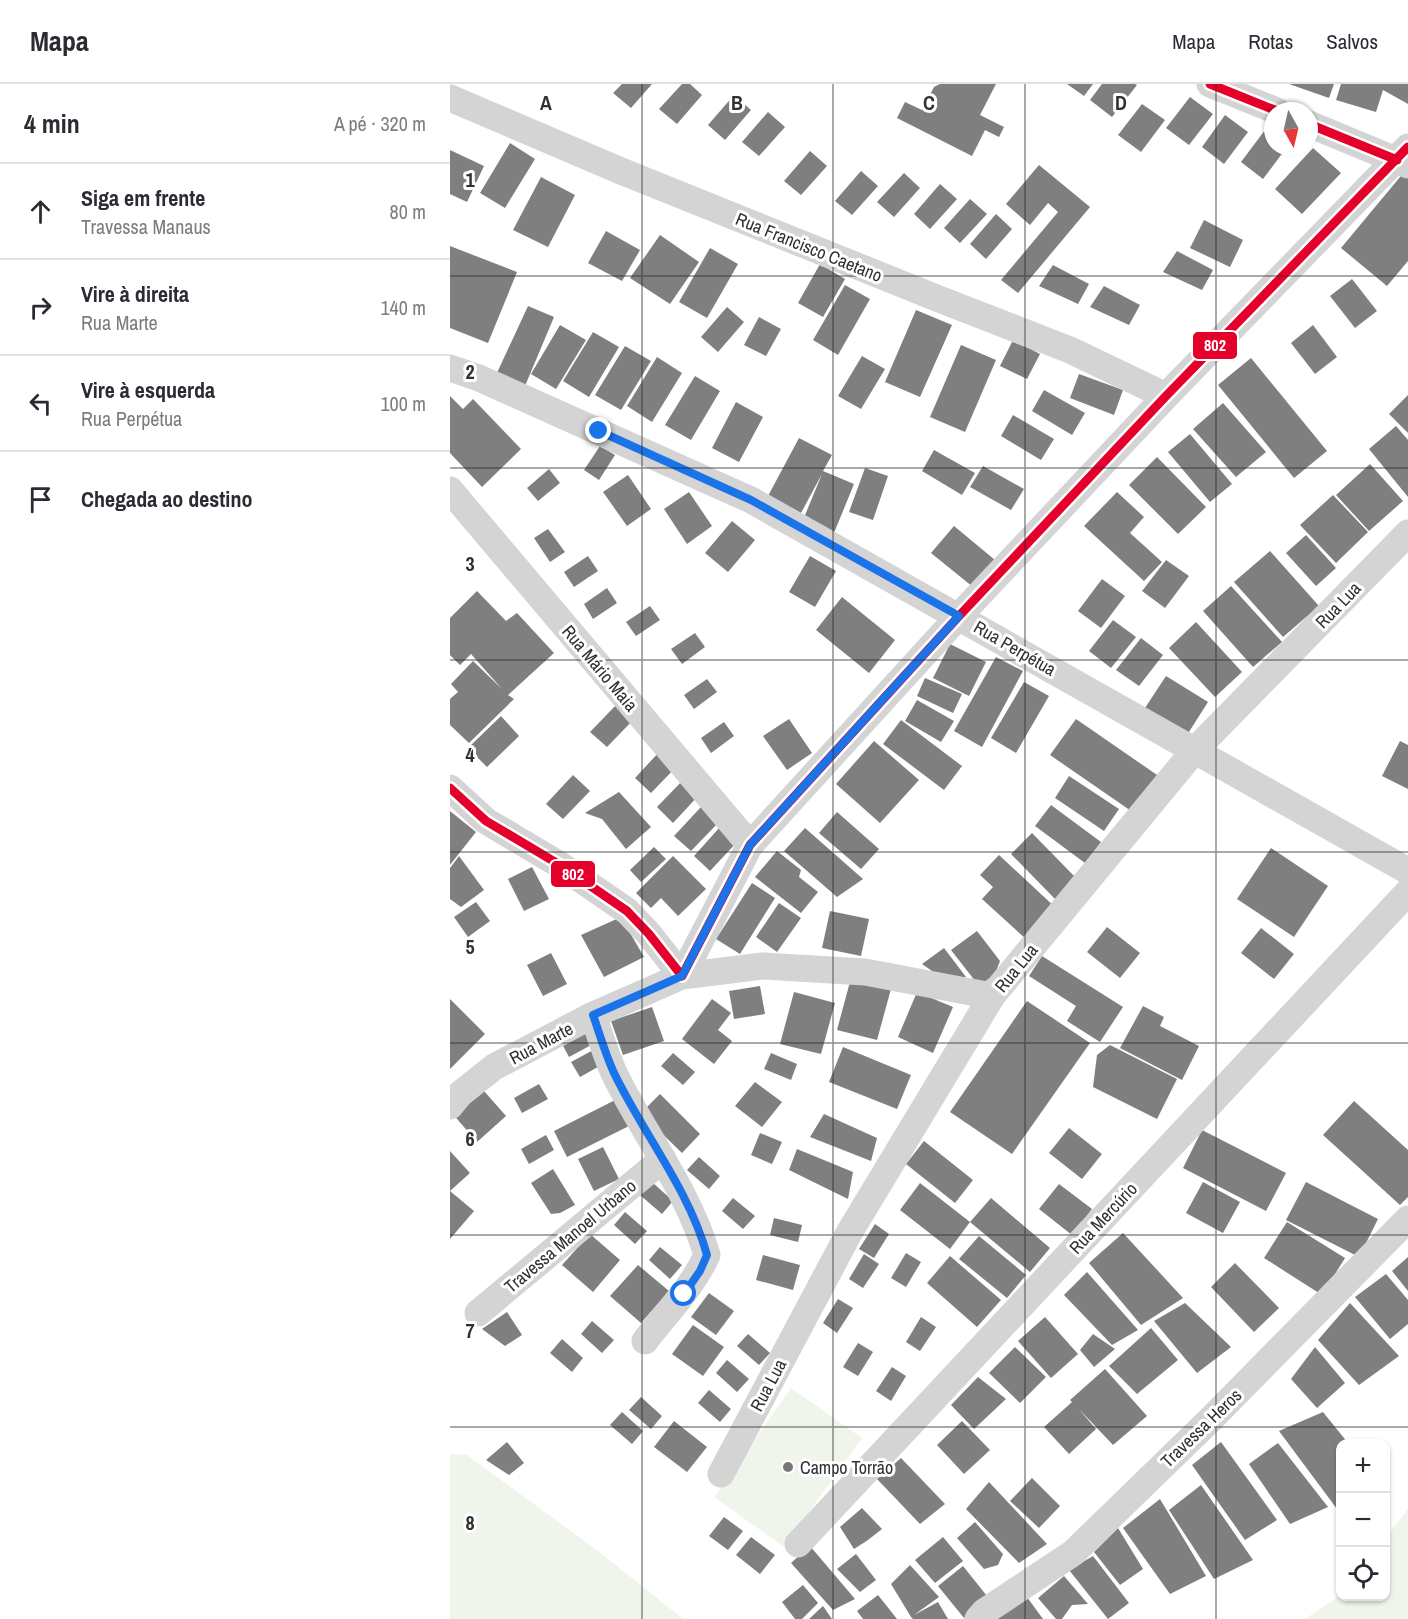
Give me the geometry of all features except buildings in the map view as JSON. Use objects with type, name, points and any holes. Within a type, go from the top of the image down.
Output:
[{"type":"street","points":[[1210,84],[1264,106]]},
{"type":"street","name":"Rua Francisco Caetano","points":[[450,98],[621,171],[1070,350],[1166,396]]},
{"type":"street","points":[[450,788],[486,820],[560,865],[627,911],[649,934],[682,976],[750,845],[959,616],[1166,396],[1404,157],[1318,127]]},
{"type":"street","name":"Rua Perpétua","points":[[450,368],[479,378],[751,500],[1408,872]]},
{"type":"street","name":"Rua Mário Maia","points":[[450,490],[750,845]]},
{"type":"street","name":"Rua Lua","points":[[721,1474],[849,1233],[992,996],[1194,751],[1408,533]]},
{"type":"street","name":"Rua Mercúrio","points":[[798,1544],[1408,892]]},
{"type":"street","name":"Rua Marte","points":[[450,1106],[460,1094],[494,1067],[593,1015],[682,976],[763,966],[865,972],[992,996]]},
{"type":"street","points":[[593,1015],[615,1074],[663,1159],[701,1235],[707,1255],[700,1271],[684,1294],[645,1341]]},
{"type":"street","name":"Travessa Manoel Urbano","points":[[478,1313],[663,1159]]},
{"type":"street","name":"Travessa Heros","points":[[978,1619],[984,1612],[1073,1553],[1211,1419],[1408,1218]]},
{"type":"shaded area","name":"Campo Torrão","points":[[791,1388],[862,1438],[784,1547],[714,1497]]},
{"type":"shaded area","points":[[450,1454],[467,1455],[598,1551],[683,1619],[450,1619]]},
{"type":"shaded area","points":[[1408,1509],[1408,1619],[1305,1619],[1336,1598],[1336,1601],[1390,1601],[1390,1532]]},
{"type":"transit line","name":"802","points":[[1210,84],[1264,106]]},
{"type":"transit line","name":"802","points":[[1318,128],[1397,160]]},
{"type":"transit line","name":"802","points":[[682,976],[750,845],[959,616],[1166,396],[1408,147]]},
{"type":"transit line","name":"802","points":[[450,788],[486,821],[560,865],[627,911],[649,934],[682,976]]},
{"type":"place","name":"Campo Torrão","points":[[788,1467]]},
{"type":"route","points":[[599,431],[751,500],[959,616],[750,845],[682,976],[593,1015],[615,1074],[663,1159],[701,1235],[707,1255],[700,1271],[684,1294]]}]
